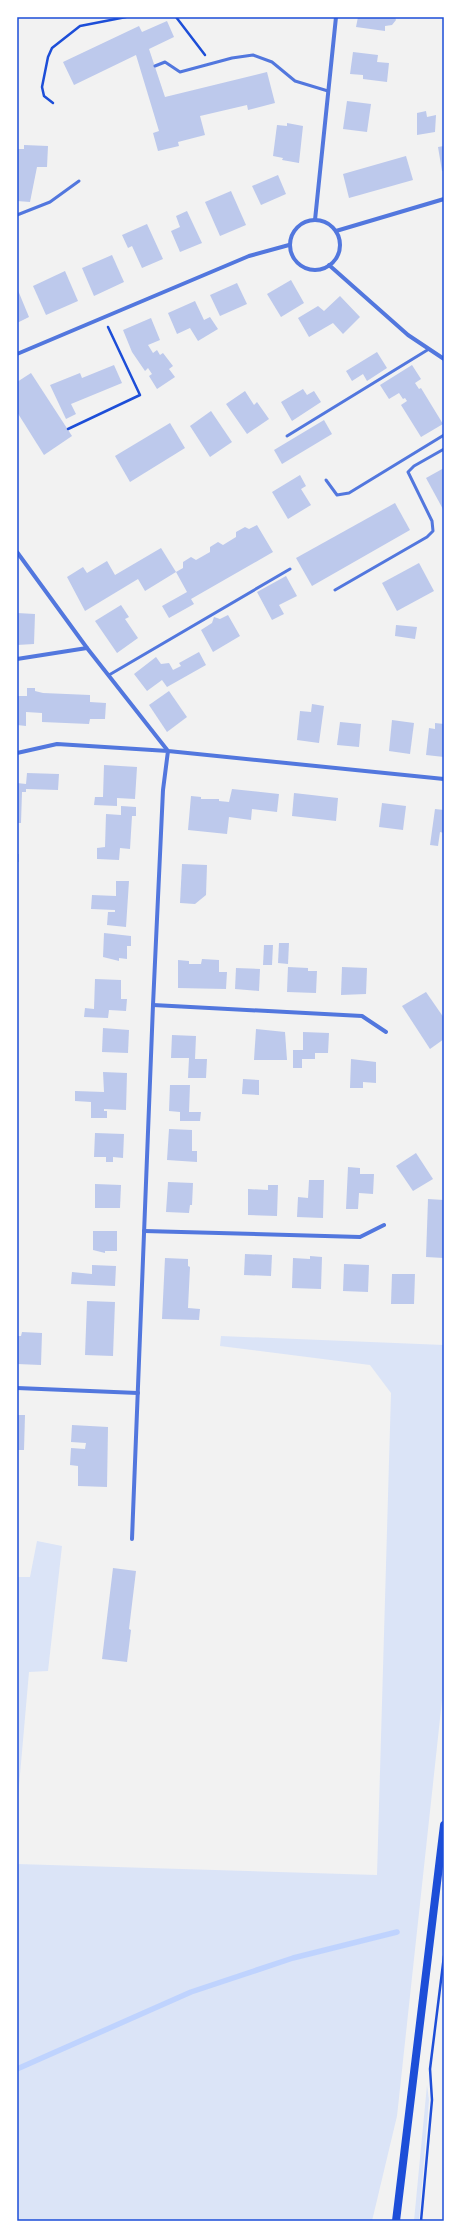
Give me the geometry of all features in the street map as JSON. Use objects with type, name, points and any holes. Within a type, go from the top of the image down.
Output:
[{"type":"main road","points":[[396,2221],[444,1825]]},
{"type":"street","points":[[315,220],[336,17]]},
{"type":"street","points":[[336,231],[444,199]]},
{"type":"street","points":[[315,220],[326,222],[336,231],[339,237],[340,249],[338,255],[329,265],[314,270],[302,266],[296,260],[290,245],[296,229],[304,223],[315,220]]},
{"type":"street","points":[[17,354],[56,339],[103,316],[249,256],[290,245]]},
{"type":"street","points":[[329,265],[408,334],[444,359]]},
{"type":"street","points":[[17,552],[87,648],[168,750],[163,790],[153,1005],[132,1539]]},
{"type":"street","points":[[17,659],[87,648]]},
{"type":"street","points":[[17,753],[57,744],[168,750],[444,779]]},
{"type":"street","points":[[153,1005],[362,1016],[386,1032]]},
{"type":"street","points":[[144,1231],[360,1236],[384,1225]]},
{"type":"street","points":[[17,1388],[138,1393]]},
{"type":"lane","points":[[155,66],[165,62],[180,72],[254,55],[272,62],[295,81],[328,91]]},
{"type":"lane","points":[[17,216],[50,202],[79,182]]},
{"type":"lane","points":[[287,436],[429,350]]},
{"type":"lane","points":[[326,480],[337,495],[349,493],[444,435]]},
{"type":"lane","points":[[335,590],[427,537],[433,531],[432,521],[408,472],[414,466],[444,448]]},
{"type":"lane","points":[[108,675],[290,569]]},
{"type":"path","points":[[53,103],[44,96],[42,87],[48,57],[52,48],[80,26],[126,17]]},
{"type":"path","points":[[176,17],[212,64]]},
{"type":"path","points":[[68,429],[140,395],[103,316]]},
{"type":"path","points":[[421,2221],[432,2100],[430,2069],[444,1956]]},
{"type":"shaded area","points":[[221,1336],[444,1345],[444,1682],[397,2116],[372,2221],[17,2221],[17,1864],[377,1875],[391,1393],[370,1365],[220,1346]]},
{"type":"shaded area","points":[[37,1541],[62,1546],[48,1671],[29,1672],[17,1809],[17,1577],[30,1577]]},
{"type":"shaded area","points":[[427,2085],[429,2100],[419,2221],[414,2221]]},
{"type":"building","points":[[358,17],[395,17],[396,20],[392,25],[385,26],[385,31],[356,27]]},
{"type":"building","points":[[167,21],[174,37],[149,49],[165,97],[267,72],[275,103],[248,110],[247,105],[200,116],[205,135],[178,142],[179,146],[158,151],[153,133],[159,131],[136,55],[74,85],[63,62],[139,26],[142,32]]},
{"type":"building","points":[[353,52],[378,55],[377,62],[389,63],[387,82],[363,79],[363,75],[350,74]]},
{"type":"building","points":[[347,101],[371,104],[367,132],[343,129]]},
{"type":"building","points":[[426,111],[427,117],[436,115],[435,132],[417,135],[417,113]]},
{"type":"building","points":[[287,123],[303,126],[299,163],[282,160],[283,158],[273,156],[277,125],[287,126]]},
{"type":"building","points":[[24,145],[48,146],[47,167],[37,167],[30,202],[17,201],[17,149],[24,149]]},
{"type":"building","points":[[444,146],[444,171],[442,171],[438,147]]},
{"type":"building","points":[[406,156],[413,180],[349,198],[343,174]]},
{"type":"building","points":[[278,175],[286,194],[261,205],[252,186]]},
{"type":"building","points":[[231,191],[246,225],[220,236],[205,202]]},
{"type":"building","points":[[187,211],[202,243],[180,252],[171,231],[180,227],[176,216]]},
{"type":"building","points":[[147,224],[163,259],[142,268],[132,246],[128,248],[122,235]]},
{"type":"building","points":[[112,255],[124,282],[94,296],[82,268]]},
{"type":"building","points":[[65,271],[78,301],[46,315],[33,286]]},
{"type":"building","points":[[291,280],[304,303],[281,317],[267,294]]},
{"type":"building","points":[[237,283],[247,304],[220,316],[210,295]]},
{"type":"building","points":[[17,288],[29,317],[17,323]]},
{"type":"building","points":[[340,296],[360,317],[343,334],[333,323],[309,337],[298,318],[318,306],[324,311]]},
{"type":"building","points":[[195,301],[204,320],[210,317],[218,329],[198,341],[190,328],[177,334],[168,313]]},
{"type":"building","points":[[151,318],[160,340],[148,345],[153,353],[157,350],[160,355],[163,353],[173,366],[169,369],[175,377],[157,389],[149,376],[152,374],[148,368],[145,371],[132,352],[123,330]]},
{"type":"building","points":[[377,352],[387,368],[367,381],[363,374],[352,381],[346,371]]},
{"type":"building","points":[[114,365],[122,383],[71,404],[76,414],[66,419],[50,385],[80,373],[82,378]]},
{"type":"building","points":[[412,365],[421,379],[415,383],[419,389],[421,388],[443,424],[421,437],[401,405],[407,401],[405,398],[403,399],[399,393],[389,399],[380,385]]},
{"type":"building","points":[[31,373],[72,436],[44,455],[17,412],[17,382]]},
{"type":"building","points":[[303,389],[307,395],[314,391],[321,402],[292,421],[281,402]]},
{"type":"building","points":[[245,391],[254,405],[257,402],[269,419],[247,434],[226,404]]},
{"type":"building","points":[[211,411],[232,442],[210,457],[190,426]]},
{"type":"building","points":[[324,420],[332,434],[282,464],[274,450]]},
{"type":"building","points":[[170,423],[185,448],[130,482],[115,456]]},
{"type":"building","points":[[444,468],[444,511],[426,478]]},
{"type":"building","points":[[300,475],[306,486],[301,489],[311,505],[288,519],[272,492]]},
{"type":"building","points":[[395,503],[410,530],[312,586],[296,558]]},
{"type":"building","points":[[257,525],[273,552],[191,599],[194,604],[169,618],[162,606],[187,592],[176,572],[183,568],[183,562],[191,557],[196,560],[210,552],[210,547],[218,542],[223,545],[236,537],[236,532],[245,527],[249,529]]},
{"type":"building","points":[[161,548],[176,572],[145,591],[138,579],[85,611],[67,577],[83,567],[87,573],[107,561],[115,575]]},
{"type":"building","points":[[419,563],[434,591],[397,611],[382,583]]},
{"type":"building","points":[[286,576],[297,596],[279,605],[284,614],[272,620],[257,592]]},
{"type":"building","points":[[121,605],[129,617],[125,619],[138,638],[117,653],[95,621]]},
{"type":"building","points":[[17,613],[35,614],[34,644],[17,645]]},
{"type":"building","points":[[228,615],[240,636],[213,652],[201,630],[212,623],[214,617],[220,619]]},
{"type":"building","points":[[396,625],[417,627],[415,639],[395,636]]},
{"type":"building","points":[[199,652],[206,665],[167,687],[162,680],[147,691],[134,674],[156,657],[161,664],[169,663],[173,670],[181,666],[179,663]]},
{"type":"building","points":[[27,688],[35,688],[35,691],[43,693],[90,695],[90,702],[106,703],[105,719],[90,719],[89,724],[42,722],[42,713],[26,712],[26,726],[17,725],[17,696],[27,696]]},
{"type":"building","points":[[169,691],[187,717],[167,732],[149,705]]},
{"type":"building","points":[[312,704],[324,706],[319,743],[297,740],[300,711],[311,712]]},
{"type":"building","points":[[392,720],[414,723],[410,754],[389,751]]},
{"type":"building","points":[[340,722],[361,724],[359,747],[337,745]]},
{"type":"building","points":[[435,723],[444,724],[444,757],[426,755],[429,728],[435,729]]},
{"type":"building","points":[[104,765],[137,767],[135,799],[117,798],[117,806],[94,805],[95,797],[103,797]]},
{"type":"building","points":[[27,773],[59,774],[58,790],[26,789],[26,792],[22,792],[21,823],[17,823],[17,783],[26,784]]},
{"type":"building","points":[[232,789],[279,794],[277,812],[252,809],[251,820],[229,817],[227,834],[188,830],[191,796],[201,797],[201,799],[219,799],[219,801],[229,802]]},
{"type":"building","points":[[294,793],[338,798],[336,821],[292,816]]},
{"type":"building","points":[[382,803],[406,806],[403,830],[379,827]]},
{"type":"building","points":[[121,806],[136,807],[136,816],[132,816],[130,849],[120,848],[119,860],[97,859],[97,848],[105,847],[106,814],[121,815]]},
{"type":"building","points":[[435,809],[444,810],[444,833],[440,832],[438,846],[430,845]]},
{"type":"building","points":[[17,854],[19,854],[19,862],[17,862]]},
{"type":"building","points":[[182,864],[207,865],[206,895],[195,904],[180,903]]},
{"type":"building","points":[[116,881],[129,881],[126,927],[107,925],[108,912],[115,912],[115,910],[91,909],[92,895],[116,896]]},
{"type":"building","points":[[104,933],[131,936],[131,946],[127,946],[127,959],[119,958],[119,961],[103,957]]},
{"type":"building","points":[[279,943],[289,943],[288,964],[278,963]]},
{"type":"building","points":[[264,945],[273,945],[272,965],[263,965]]},
{"type":"building","points":[[202,959],[219,960],[219,972],[227,972],[226,989],[178,988],[178,960],[189,961],[189,964],[201,964]]},
{"type":"building","points":[[288,967],[308,968],[308,971],[317,971],[316,993],[287,992]]},
{"type":"building","points":[[342,967],[367,968],[366,994],[341,995]]},
{"type":"building","points":[[236,968],[260,969],[259,991],[235,989]]},
{"type":"building","points":[[95,979],[121,980],[121,999],[127,999],[126,1011],[109,1010],[108,1018],[84,1017],[85,1008],[94,1009]]},
{"type":"building","points":[[426,992],[444,1018],[444,1039],[430,1049],[402,1006]]},
{"type":"building","points":[[103,1028],[129,1030],[128,1053],[102,1052]]},
{"type":"building","points":[[256,1029],[285,1032],[287,1060],[254,1060]]},
{"type":"building","points":[[303,1032],[329,1033],[328,1053],[315,1053],[315,1059],[302,1059],[302,1068],[293,1068],[293,1050],[303,1050]]},
{"type":"building","points":[[172,1035],[196,1036],[195,1059],[207,1059],[206,1078],[188,1078],[189,1058],[171,1058]]},
{"type":"building","points":[[351,1059],[376,1062],[376,1083],[363,1082],[363,1088],[350,1088]]},
{"type":"building","points":[[103,1072],[127,1073],[126,1110],[104,1109],[104,1111],[107,1111],[107,1118],[91,1118],[91,1102],[75,1101],[75,1091],[104,1092]]},
{"type":"building","points":[[243,1079],[259,1080],[259,1095],[242,1094]]},
{"type":"building","points":[[170,1085],[190,1085],[189,1112],[201,1112],[200,1121],[180,1121],[180,1112],[169,1111]]},
{"type":"building","points":[[169,1129],[192,1130],[192,1151],[197,1151],[197,1162],[167,1160]]},
{"type":"building","points":[[95,1133],[124,1134],[123,1158],[113,1157],[113,1162],[106,1162],[106,1157],[94,1157]]},
{"type":"building","points":[[416,1153],[433,1179],[413,1191],[396,1166]]},
{"type":"building","points":[[348,1167],[360,1168],[360,1174],[374,1174],[373,1194],[359,1193],[358,1209],[346,1209]]},
{"type":"building","points":[[309,1180],[324,1180],[323,1218],[297,1217],[298,1197],[308,1198]]},
{"type":"building","points":[[168,1182],[193,1183],[192,1205],[190,1205],[189,1213],[166,1212]]},
{"type":"building","points":[[95,1184],[121,1185],[120,1208],[95,1208]]},
{"type":"building","points":[[268,1185],[278,1185],[277,1216],[248,1215],[248,1189],[268,1190]]},
{"type":"building","points":[[428,1199],[444,1200],[444,1258],[426,1257]]},
{"type":"building","points":[[93,1231],[117,1231],[117,1251],[105,1251],[105,1253],[93,1250]]},
{"type":"building","points":[[245,1254],[272,1255],[271,1276],[244,1275]]},
{"type":"building","points":[[310,1256],[322,1257],[321,1289],[292,1288],[293,1258],[310,1259]]},
{"type":"building","points":[[165,1258],[188,1259],[188,1266],[190,1267],[188,1308],[200,1309],[199,1320],[162,1319]]},
{"type":"building","points":[[344,1264],[369,1265],[368,1292],[343,1291]]},
{"type":"building","points":[[92,1265],[116,1266],[115,1286],[71,1284],[72,1272],[92,1274]]},
{"type":"building","points":[[392,1274],[415,1274],[414,1304],[391,1304]]},
{"type":"building","points":[[87,1301],[115,1302],[113,1356],[85,1355]]},
{"type":"building","points":[[22,1332],[42,1333],[41,1365],[17,1364],[17,1336],[21,1336]]},
{"type":"building","points":[[17,1415],[25,1415],[24,1450],[17,1450]]},
{"type":"building","points":[[72,1425],[108,1427],[107,1487],[78,1486],[78,1466],[70,1465],[71,1448],[85,1449],[86,1443],[71,1442]]},
{"type":"building","points":[[113,1568],[136,1571],[129,1629],[131,1630],[127,1662],[102,1659]]},
{"type":"waterway","points":[[17,2069],[191,1992],[293,1958],[397,1932]]}]
